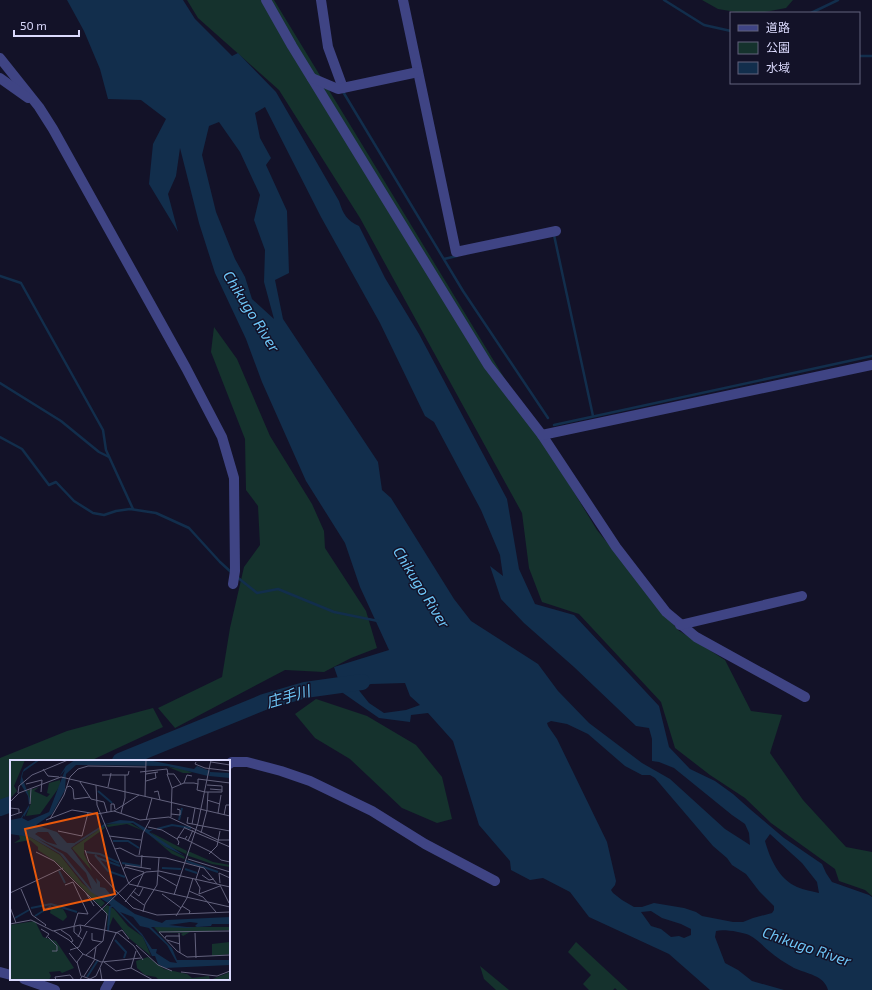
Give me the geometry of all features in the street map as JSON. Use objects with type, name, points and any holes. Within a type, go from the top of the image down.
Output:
[{"type":"street","points":[[266,0],[312,78],[488,365],[542,435],[616,547],[666,612],[696,637],[805,698]]},
{"type":"street","points":[[321,0],[328,47],[341,88]]},
{"type":"street","points":[[403,0],[456,252],[556,231]]},
{"type":"street","points":[[0,58],[39,107],[53,129],[146,295],[222,437],[234,478],[235,571],[233,584]]},
{"type":"street","points":[[312,78],[341,88],[418,72]]},
{"type":"street","points":[[0,78],[39,107]]},
{"type":"street","points":[[542,435],[872,365]]},
{"type":"street","points":[[680,625],[802,596]]},
{"type":"street","points":[[230,763],[247,762],[281,770],[310,781],[372,811],[425,844],[495,881]]},
{"type":"street","points":[[0,972],[10,975]]},
{"type":"street","points":[[27,980],[55,990]]},
{"type":"street","points":[[105,990],[110,980]]},
{"type":"green space","points":[[187,0],[274,0],[597,530],[678,630],[725,660],[751,711],[782,715],[770,753],[803,800],[846,847],[872,852],[872,896],[865,890],[839,881],[835,869],[771,823],[745,798],[710,775],[675,748],[661,702],[579,614],[542,602],[529,568],[522,513],[360,218],[279,90],[198,18]]},
{"type":"green space","points":[[702,0],[793,0],[786,8],[764,12],[736,12],[718,9]]},
{"type":"green space","points":[[214,327],[237,359],[270,436],[312,504],[324,531],[325,548],[366,611],[377,648],[351,658],[324,672],[285,670],[175,728],[158,708],[222,677],[230,628],[244,567],[260,545],[258,506],[246,490],[245,439],[211,352]]},
{"type":"green space","points":[[316,699],[367,716],[416,745],[442,777],[452,819],[437,823],[402,808],[350,759],[315,738],[295,714]]},
{"type":"green space","points":[[153,708],[163,727],[92,760],[10,760],[10,798],[0,801],[0,758],[67,731]]},
{"type":"green space","points":[[576,942],[628,990],[617,990],[615,988],[613,990],[589,990],[583,984],[591,975],[568,952]]},
{"type":"green space","points":[[480,966],[509,990],[496,990],[484,979]]},
{"type":"water","name":"Chikugo River","points":[[67,0],[183,0],[195,19],[232,56],[238,53],[276,92],[339,201],[342,210],[351,222],[359,226],[385,278],[419,334],[507,499],[519,569],[535,604],[574,615],[659,706],[669,747],[690,769],[715,781],[733,794],[784,838],[822,864],[832,882],[872,897],[872,990],[828,990],[823,981],[819,978],[787,964],[749,935],[723,930],[716,931],[715,937],[725,963],[738,970],[752,981],[784,990],[710,990],[669,954],[589,917],[570,892],[543,878],[530,880],[511,870],[510,861],[479,825],[453,741],[428,713],[411,715],[410,722],[379,718],[343,693],[334,667],[389,650],[360,587],[345,543],[306,481],[262,382],[246,339],[215,273],[199,223],[180,148],[176,176],[168,194],[178,232],[149,184],[153,144],[166,119],[141,100],[108,99],[100,69],[84,31]],"holes":[[[265,107],[321,217],[380,323],[425,416],[434,422],[481,510],[500,555],[503,576],[490,566],[501,599],[524,623],[574,667],[636,726],[649,728],[652,739],[652,761],[674,768],[745,824],[749,833],[750,845],[725,829],[670,779],[642,763],[589,723],[558,691],[538,664],[471,621],[454,599],[391,498],[382,490],[378,462],[283,319],[275,280],[289,273],[287,211],[266,165],[271,158],[260,138],[255,113]],[[219,122],[240,152],[260,195],[254,220],[265,250],[264,282],[274,319],[252,299],[245,277],[235,259],[216,212],[202,155],[209,126]],[[405,683],[410,696],[420,705],[406,710],[384,713],[369,703],[357,688],[371,684]],[[551,721],[567,724],[588,734],[625,766],[642,775],[650,775],[655,778],[713,846],[727,858],[732,865],[746,874],[759,891],[774,906],[772,913],[743,922],[733,922],[702,916],[696,912],[684,908],[654,903],[642,907],[634,907],[613,893],[611,890],[616,881],[607,842],[557,739],[547,723]],[[770,834],[802,863],[817,882],[819,893],[797,887],[785,879],[776,868],[765,841]],[[651,911],[662,918],[681,924],[691,929],[691,935],[684,938],[679,936],[671,937],[661,929],[651,926],[641,912]]]},
{"type":"waterway","points":[[664,0],[704,25],[730,31]]},
{"type":"waterway","points":[[813,12],[838,0]]},
{"type":"waterway","points":[[860,56],[872,56]]},
{"type":"waterway","points":[[342,90],[463,291],[548,418]]},
{"type":"waterway","points":[[554,235],[593,416]]},
{"type":"waterway","points":[[444,259],[457,256]]},
{"type":"waterway","points":[[0,276],[21,283],[103,430],[106,450],[133,509]]},
{"type":"waterway","points":[[554,425],[872,356]]},
{"type":"waterway","points":[[0,383],[61,421],[99,452],[109,457]]},
{"type":"waterway","points":[[0,437],[22,449],[49,485],[56,482],[74,501],[93,513],[104,515],[130,509],[156,513],[189,528],[231,572]]},
{"type":"waterway","points":[[237,577],[257,593],[278,589],[334,612],[378,621]]},
{"type":"waterway","name":"庄手川","points":[[122,760],[264,702],[305,690],[362,682]]},
{"type":"waterway","name":"庄手川","points":[[0,808],[10,804]]}]
